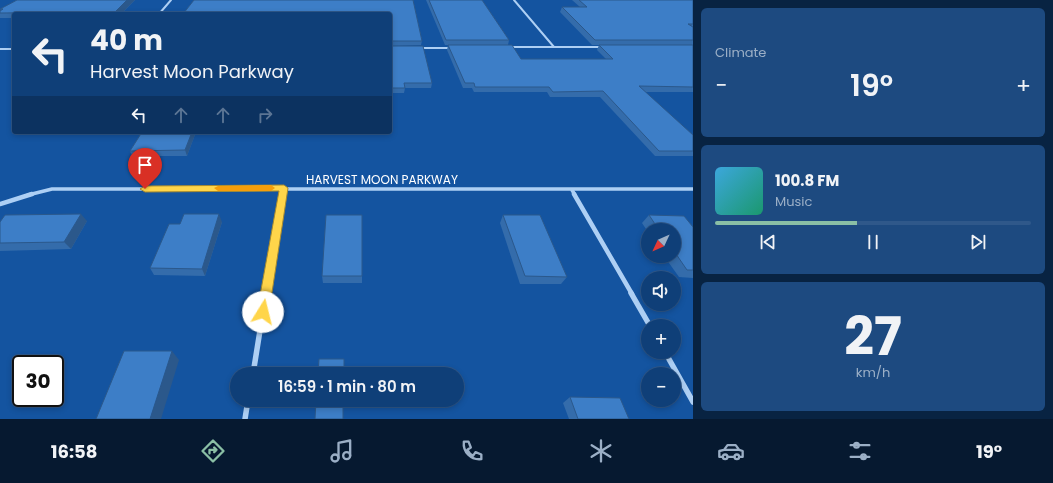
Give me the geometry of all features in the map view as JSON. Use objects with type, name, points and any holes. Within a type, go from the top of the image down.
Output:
[{"type":"street","points":[[161,12],[171,0]]},
{"type":"street","points":[[514,0],[554,47]]},
{"type":"street","points":[[507,47],[608,47]]},
{"type":"street","points":[[413,48],[460,48]]},
{"type":"street","points":[[0,49],[12,49]]},
{"type":"street","points":[[254,367],[284,188]]},
{"type":"street","name":"HARVEST MOON PARKWAY","points":[[0,204],[26,195],[52,189],[693,189]]},
{"type":"street","points":[[572,190],[646,319]]},
{"type":"street","points":[[669,359],[693,402]]},
{"type":"street","points":[[245,419],[247,407]]},
{"type":"building","points":[[17,0],[127,0],[115,12],[0,13],[3,9],[0,9]]},
{"type":"building","points":[[194,0],[413,0],[422,41],[392,41],[392,12],[185,12]]},
{"type":"building","points":[[429,0],[482,0],[509,40],[446,40]]},
{"type":"building","points":[[579,0],[693,0],[693,24],[688,24],[693,27],[693,40],[595,40],[562,7],[587,7]]},
{"type":"building","points":[[448,45],[512,45],[521,59],[613,59],[599,45],[693,45],[693,87],[639,86],[693,135],[693,151],[659,151],[603,91],[553,92],[549,87],[475,87],[474,83],[465,83]]},
{"type":"building","points":[[392,46],[423,46],[432,83],[404,83],[405,88],[392,88]]},
{"type":"building","points":[[141,134],[191,134],[185,150],[130,151]]},
{"type":"building","points":[[81,214],[64,242],[0,243],[0,222],[5,215]]},
{"type":"building","points":[[184,214],[219,214],[202,269],[150,268],[169,224],[180,224]]},
{"type":"building","points":[[326,215],[362,215],[362,276],[322,276]]},
{"type":"building","points":[[503,215],[540,215],[567,277],[525,276]]},
{"type":"building","points":[[649,215],[684,216],[693,227],[693,270],[687,270],[681,261],[681,223],[654,223]]},
{"type":"building","points":[[124,351],[172,351],[150,419],[96,419]]},
{"type":"building","points":[[319,359],[344,359],[344,367],[318,367]]},
{"type":"building","points":[[570,397],[620,398],[629,419],[578,419]]},
{"type":"building","points":[[316,407],[343,407],[343,419],[315,419]]},
{"type":"slow traffic","points":[[218,188],[271,188]]},
{"type":"route","points":[[145,189],[284,188],[263,312]]}]
